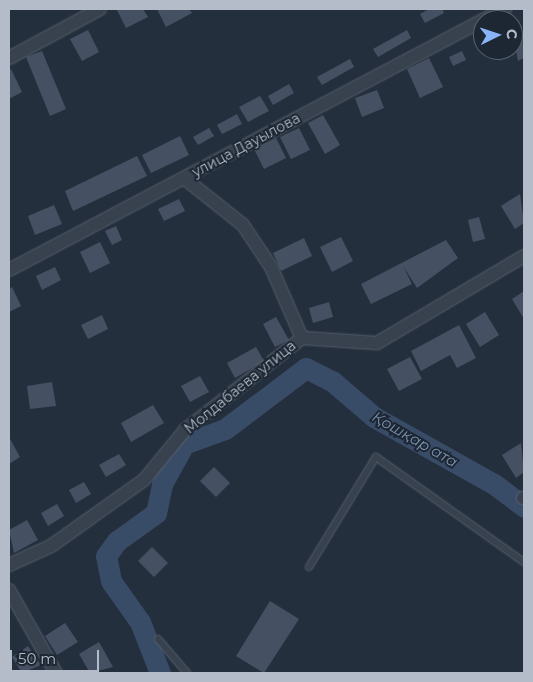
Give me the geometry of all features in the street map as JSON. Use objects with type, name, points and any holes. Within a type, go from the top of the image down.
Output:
[{"type":"street","points":[[9,58],[100,9]]},
{"type":"street","name":"улица Дауылова","points":[[9,270],[473,25]]},
{"type":"street","points":[[184,178],[243,225],[271,267],[302,338]]},
{"type":"street","name":"Молдабаева улица","points":[[9,564],[51,546],[144,480],[185,430],[302,338],[377,343],[524,256]]},
{"type":"street","points":[[9,590],[56,673]]},
{"type":"lane","points":[[309,567],[376,457],[524,562]]},
{"type":"lane","points":[[158,639],[187,673]]},
{"type":"building","points":[[143,9],[148,17],[126,28],[117,10]]},
{"type":"building","points":[[157,9],[189,9],[192,13],[166,27]]},
{"type":"building","points":[[429,9],[442,9],[444,13],[425,23],[420,14]]},
{"type":"building","points":[[88,30],[99,52],[82,61],[70,39]]},
{"type":"building","points":[[407,30],[411,38],[378,57],[373,49]]},
{"type":"building","points":[[42,51],[66,109],[50,116],[26,57]]},
{"type":"building","points":[[462,51],[466,60],[453,66],[449,57]]},
{"type":"building","points":[[429,58],[443,87],[420,98],[407,69]]},
{"type":"building","points":[[350,59],[354,67],[322,85],[317,77]]},
{"type":"building","points":[[11,69],[22,92],[9,99],[9,71]]},
{"type":"building","points":[[289,84],[294,93],[273,105],[268,96]]},
{"type":"building","points":[[377,90],[384,108],[362,117],[355,98]]},
{"type":"building","points":[[260,96],[269,111],[248,122],[239,107]]},
{"type":"building","points":[[237,114],[242,124],[222,134],[217,125]]},
{"type":"building","points":[[323,115],[340,145],[325,154],[308,123]]},
{"type":"building","points":[[209,128],[214,136],[198,145],[193,137]]},
{"type":"building","points":[[299,128],[310,150],[291,159],[280,137]]},
{"type":"building","points":[[180,136],[189,155],[151,173],[142,155]]},
{"type":"building","points":[[276,138],[286,158],[264,169],[254,149]]},
{"type":"building","points":[[137,156],[147,176],[73,211],[65,191]]},
{"type":"building","points":[[520,194],[524,223],[515,229],[501,206]]},
{"type":"building","points":[[179,199],[185,211],[164,221],[158,209]]},
{"type":"building","points":[[54,205],[62,224],[35,235],[28,216]]},
{"type":"building","points":[[479,217],[485,239],[473,242],[468,220]]},
{"type":"building","points":[[116,226],[122,240],[112,245],[105,231]]},
{"type":"building","points":[[341,237],[353,261],[332,272],[320,247]]},
{"type":"building","points":[[304,238],[312,256],[281,271],[273,253]]},
{"type":"building","points":[[446,240],[458,258],[417,288],[403,266],[412,284],[371,304],[361,284]]},
{"type":"building","points":[[100,242],[110,263],[90,273],[80,252]]},
{"type":"building","points":[[55,267],[61,280],[42,290],[36,276]]},
{"type":"building","points":[[12,287],[21,306],[9,312],[9,289]]},
{"type":"building","points":[[524,291],[524,319],[512,299]]},
{"type":"building","points":[[329,302],[333,317],[313,323],[309,308]]},
{"type":"building","points":[[485,312],[499,335],[480,347],[466,324]]},
{"type":"building","points":[[102,315],[108,329],[88,339],[81,325]]},
{"type":"building","points":[[276,317],[289,340],[275,347],[263,324]]},
{"type":"building","points":[[459,325],[476,358],[457,368],[450,355],[421,371],[411,351]]},
{"type":"building","points":[[256,347],[264,361],[235,378],[227,363]]},
{"type":"building","points":[[410,357],[422,379],[399,391],[387,369]]},
{"type":"building","points":[[200,376],[209,392],[190,402],[181,386]]},
{"type":"building","points":[[52,382],[56,406],[30,409],[27,386]]},
{"type":"building","points":[[153,405],[164,423],[131,442],[121,423]]},
{"type":"building","points":[[9,437],[20,457],[9,464]]},
{"type":"building","points":[[521,443],[524,472],[516,478],[502,455]]},
{"type":"building","points":[[119,454],[126,465],[106,477],[99,465]]},
{"type":"building","points":[[214,467],[230,483],[216,497],[200,481]]},
{"type":"building","points":[[84,482],[91,494],[76,503],[69,490]]},
{"type":"building","points":[[57,504],[64,516],[48,526],[41,513]]},
{"type":"building","points":[[27,520],[38,540],[14,553],[9,530]]},
{"type":"building","points":[[152,547],[168,563],[154,577],[138,561]]},
{"type":"building","points":[[270,601],[299,619],[264,673],[236,656]]},
{"type":"building","points":[[65,623],[78,642],[57,655],[45,636]]},
{"type":"building","points":[[99,642],[113,667],[90,673],[79,654]]},
{"type":"building","points":[[28,646],[41,665],[22,673],[12,657]]},
{"type":"waterway","name":"Қошқар ата","points":[[160,673],[140,622],[111,581],[106,556],[117,541],[156,513],[162,484],[184,444],[225,429],[306,368],[332,381],[374,417],[494,484],[524,507]]}]
